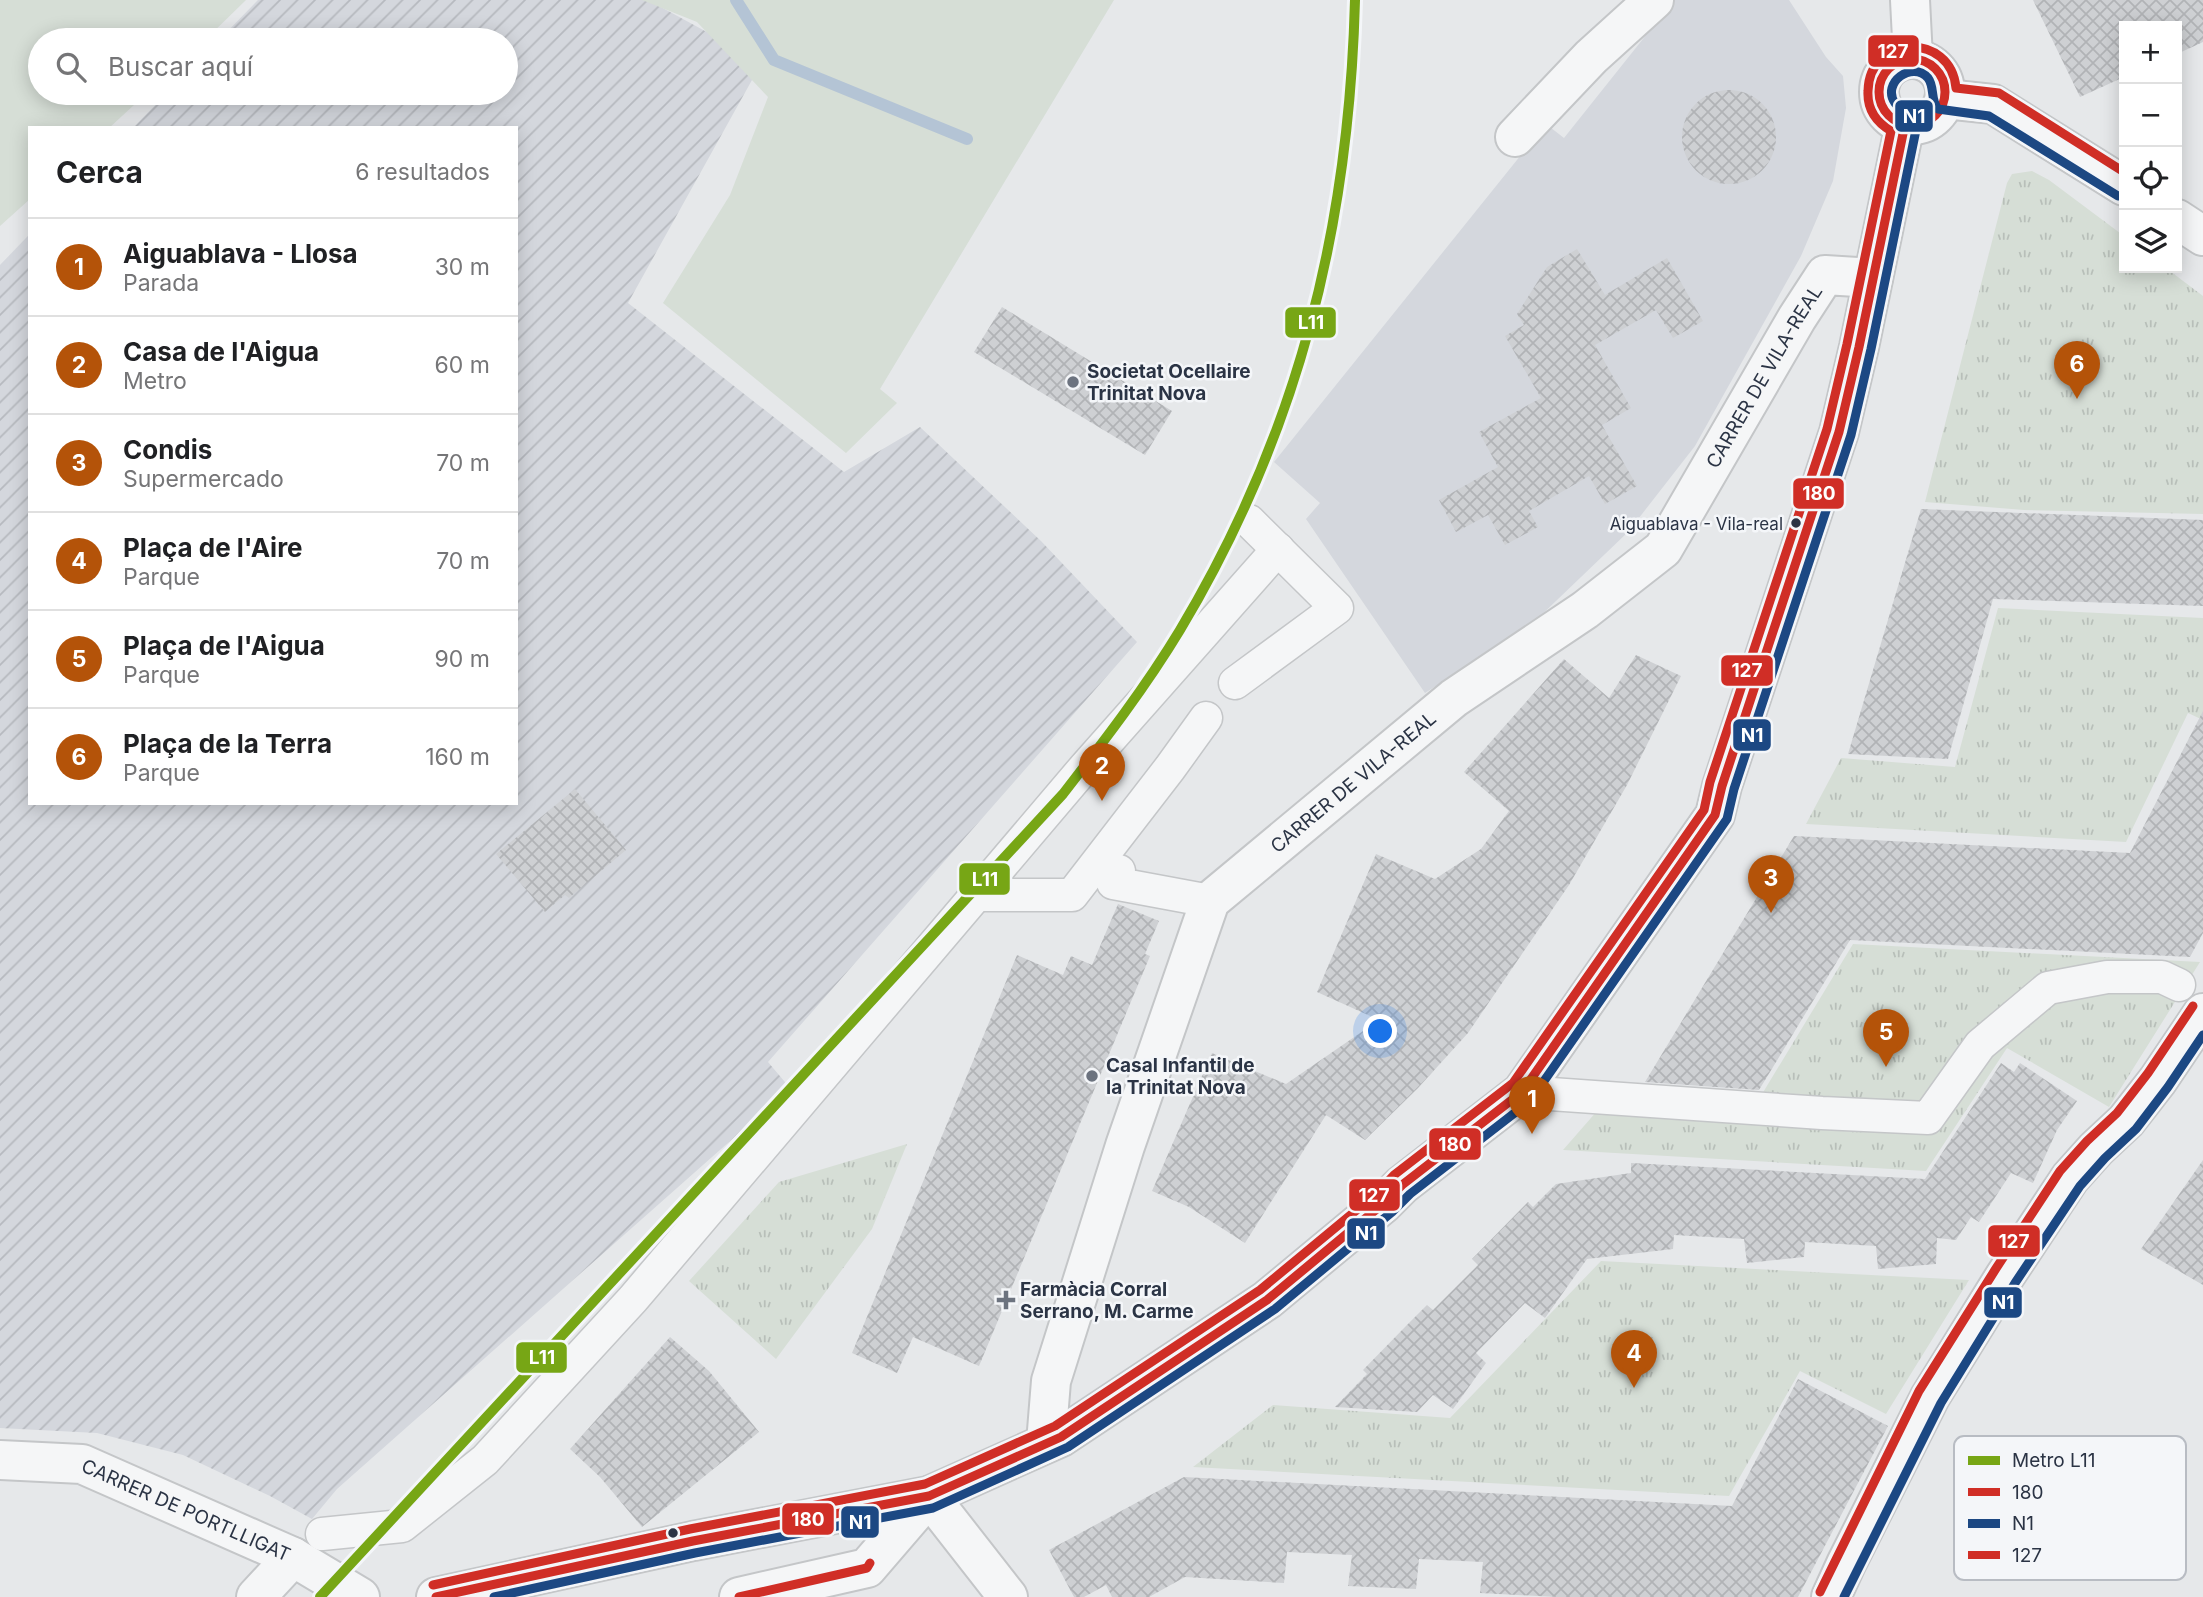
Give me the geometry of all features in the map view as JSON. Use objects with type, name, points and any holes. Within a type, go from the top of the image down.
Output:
[{"type":"street","points":[[1515,137],[1591,57],[1654,0]]},
{"type":"street","points":[[1910,0],[1913,58]]},
{"type":"street","points":[[1913,58],[1931,64],[1939,71],[1944,79],[1945,99],[1941,108],[1926,122],[1905,124],[1895,120],[1881,104],[1880,83],[1892,65],[1913,58]]},
{"type":"street","points":[[1945,99],[1993,104],[2119,183]]},
{"type":"street","points":[[436,1597],[693,1541],[929,1496],[1061,1437],[1267,1300],[1402,1185],[1522,1092],[1715,815],[1722,786],[1839,432],[1860,347],[1905,124]]},
{"type":"street","points":[[2182,222],[2203,236]]},
{"type":"street","name":"CARRER DE VILA-REAL","points":[[1210,901],[1454,698],[1585,610],[1663,549],[1790,330],[1825,275],[1873,278]]},
{"type":"street","points":[[1236,683],[1337,608],[1249,520]]},
{"type":"street","points":[[256,1597],[307,1546],[402,1526],[485,1460],[633,1299],[974,895],[1278,549]]},
{"type":"street","points":[[974,895],[1072,895],[1157,806],[1206,718]]},
{"type":"street","points":[[1045,1443],[1051,1381],[1125,1146],[1210,901],[1139,877]]},
{"type":"street","points":[[1522,1092],[1928,1118],[1980,1045],[2048,988],[2107,977],[2162,977],[2191,999],[2158,1080],[2132,1113],[2070,1178],[1930,1397],[1831,1597]]},
{"type":"street","name":"CARRER DE PORTLLIGAT","points":[[0,1460],[82,1464],[307,1546],[360,1597]]},
{"type":"street","points":[[739,1597],[867,1568],[929,1496]]},
{"type":"street","points":[[929,1496],[1008,1597]]},
{"type":"shaded area","points":[[258,0],[648,0],[762,62],[628,303],[844,472],[920,427],[1041,541],[1137,642],[768,1062],[790,1088],[337,1489],[312,1519],[183,1455],[97,1433],[0,1428],[0,265],[28,236],[28,805],[518,805],[518,126],[135,126],[155,105],[518,105],[518,28],[231,28]]},
{"type":"shaded area","points":[[1674,0],[1789,0],[1826,57],[1843,76],[1846,108],[1833,181],[1801,256],[1695,446],[1628,532],[1533,623],[1425,693],[1306,519],[1320,503],[1274,462],[1546,124],[1564,138]]},
{"type":"green space","points":[[0,0],[246,0],[217,28],[28,28],[28,105],[134,105],[111,126],[28,126],[28,201],[0,226]]},
{"type":"green space","points":[[642,0],[1114,0],[880,389],[897,403],[846,453],[663,303],[730,195],[768,97],[697,22]]},
{"type":"green space","points":[[2032,171],[2049,180],[2119,232],[2119,273],[2173,273],[2203,296],[2203,514],[2024,510],[1925,502],[2007,183],[2012,174]]},
{"type":"green space","points":[[1998,608],[2203,618],[2203,720],[2188,713],[2126,842],[1806,824],[1841,758],[1955,767]]},
{"type":"green space","points":[[1853,944],[2200,962],[2109,1107],[2007,1048],[1926,1171],[1563,1150],[1618,1087],[1759,1099]]},
{"type":"green space","points":[[907,1144],[872,1229],[776,1359],[689,1281],[779,1182]]},
{"type":"green space","points":[[1601,1261],[1969,1280],[1886,1414],[1800,1371],[1729,1496],[1193,1467],[1273,1405],[1450,1418]]},
{"type":"building","points":[[2033,0],[2203,0],[2203,42],[2182,52],[2182,21],[2119,21],[2119,79],[2080,97]]},
{"type":"building","points":[[1729,90],[1747,93],[1763,103],[1773,119],[1776,137],[1773,155],[1763,171],[1747,181],[1729,184],[1711,181],[1695,171],[1685,155],[1682,137],[1685,119],[1695,103],[1711,93]]},
{"type":"building","points":[[1577,249],[1605,295],[1667,258],[1703,321],[1673,338],[1656,310],[1595,345],[1631,408],[1602,425],[1637,486],[1605,504],[1589,476],[1529,511],[1538,527],[1505,545],[1488,515],[1456,532],[1439,500],[1498,467],[1479,432],[1541,398],[1505,336],[1524,325],[1517,314],[1547,267]]},
{"type":"building","name":"Societat Ocellaire Trinitat Nova","points":[[1002,307],[1172,411],[1145,455],[974,352]]},
{"type":"building","points":[[1921,509],[2203,520],[2203,606],[1993,599],[1948,759],[1848,754]]},
{"type":"building","points":[[1636,655],[1681,676],[1627,785],[1569,885],[1468,1033],[1418,1088],[1365,1140],[1326,1115],[1245,1243],[1189,1207],[1152,1191],[1212,1053],[1286,1084],[1379,1020],[1317,992],[1376,854],[1435,879],[1481,849],[1509,811],[1464,772],[1564,659],[1609,698]]},
{"type":"building","points":[[2203,711],[2203,933],[2190,957],[1850,940],[1759,1090],[1645,1082],[1794,836],[2130,853]]},
{"type":"building","points":[[575,789],[626,850],[569,898],[565,895],[545,912],[496,854]]},
{"type":"building","points":[[1118,904],[1159,921],[1145,954],[1150,956],[979,1366],[913,1337],[897,1373],[852,1353],[1017,955],[1063,975],[1071,956],[1092,965]]},
{"type":"building","points":[[2001,1063],[2014,1072],[2020,1063],[2077,1101],[2057,1130],[2033,1183],[2011,1173],[1979,1222],[1971,1217],[1956,1240],[1937,1238],[1936,1264],[1878,1269],[1876,1246],[1805,1242],[1804,1257],[1747,1263],[1744,1239],[1674,1235],[1673,1249],[1587,1259],[1545,1318],[1525,1303],[1476,1353],[1486,1363],[1453,1409],[1433,1395],[1417,1412],[1335,1407],[1367,1374],[1363,1370],[1427,1305],[1433,1310],[1478,1265],[1472,1259],[1528,1202],[1533,1207],[1556,1184],[1631,1173],[1631,1163],[1925,1179]]},
{"type":"building","points":[[2203,1160],[2203,1285],[2141,1249]]},
{"type":"building","points":[[670,1337],[709,1371],[759,1432],[642,1527],[600,1477],[570,1449]]},
{"type":"building","points":[[1798,1379],[1888,1426],[1798,1597],[1557,1597],[1480,1593],[1483,1562],[1419,1559],[1416,1589],[1348,1586],[1352,1555],[1287,1552],[1284,1583],[1185,1577],[1149,1597],[1112,1597],[1106,1585],[1084,1597],[1074,1597],[1049,1550],[1184,1477],[1732,1506]]},
{"type":"waterway","points":[[736,0],[774,60],[967,139]]},
{"type":"metro line","name":"L11","points":[[320,1597],[1063,794],[1167,652],[1221,556],[1256,481],[1286,404],[1310,327],[1328,248],[1342,167],[1351,85],[1355,0]]},
{"type":"transit line","name":"127","points":[[433,1585],[690,1529],[925,1484],[1055,1426],[1260,1290],[1376,1194],[1394,1175],[1513,1083],[1704,810],[1710,782],[1827,429],[1847,344],[1891,131],[1877,119],[1871,109],[1868,91],[1872,72],[1881,59],[1895,50],[1910,47],[1926,49],[1940,57],[1951,70],[1956,88],[1999,93],[2119,169]]},
{"type":"transit line","name":"180","points":[[1912,59],[1925,61],[1940,74],[1945,92],[1943,105],[1930,120],[1912,125],[1899,123],[1884,110],[1879,92],[1881,79],[1894,64],[1912,59]]},
{"type":"transit line","name":"N1","points":[[494,1597],[695,1553],[933,1508],[1068,1447],[1275,1309],[1410,1194],[1530,1101],[1727,819],[1734,789],[1851,435],[1871,349],[1917,125],[1914,115],[1895,103],[1892,95],[1895,82],[1907,73],[1921,73],[1930,82],[1938,109],[1989,116],[2118,196]]},
{"type":"transit line","name":"180","points":[[436,1597],[693,1541],[929,1496],[1061,1437],[1267,1300],[1402,1185],[1522,1092],[1715,815],[1722,786],[1839,432],[1905,124]]},
{"type":"transit line","name":"127","points":[[1820,1592],[1919,1391],[1995,1270],[2060,1171],[2117,1113],[2148,1073],[2193,1006]]},
{"type":"transit line","name":"N1","points":[[1844,1597],[1941,1403],[2015,1283],[2080,1186],[2136,1129],[2203,1035]]},
{"type":"transit line","name":"180","points":[[739,1597],[867,1568],[870,1563]]},
{"type":"place","name":"Societat Ocellaire Trinitat Nova","points":[[1073,382]]},
{"type":"place","name":"Plaça de la Terra","points":[[2077,399]]},
{"type":"place","name":"Aiguablava - Vila-real","points":[[1796,523]]},
{"type":"place","name":"Casa de l'Aigua","points":[[1102,801]]},
{"type":"place","name":"Condis","points":[[1771,913]]},
{"type":"place","name":"Plaça de l'Aigua","points":[[1886,1067]]},
{"type":"place","name":"Casal Infantil de la Trinitat Nova","points":[[1092,1076]]},
{"type":"place","name":"Aiguablava - Llosa","points":[[1532,1134]]},
{"type":"place","name":"Farmàcia Corral Serrano, M. Carme","points":[[1006,1300]]},
{"type":"place","name":"Plaça de l'Aire","points":[[1634,1388]]}]
